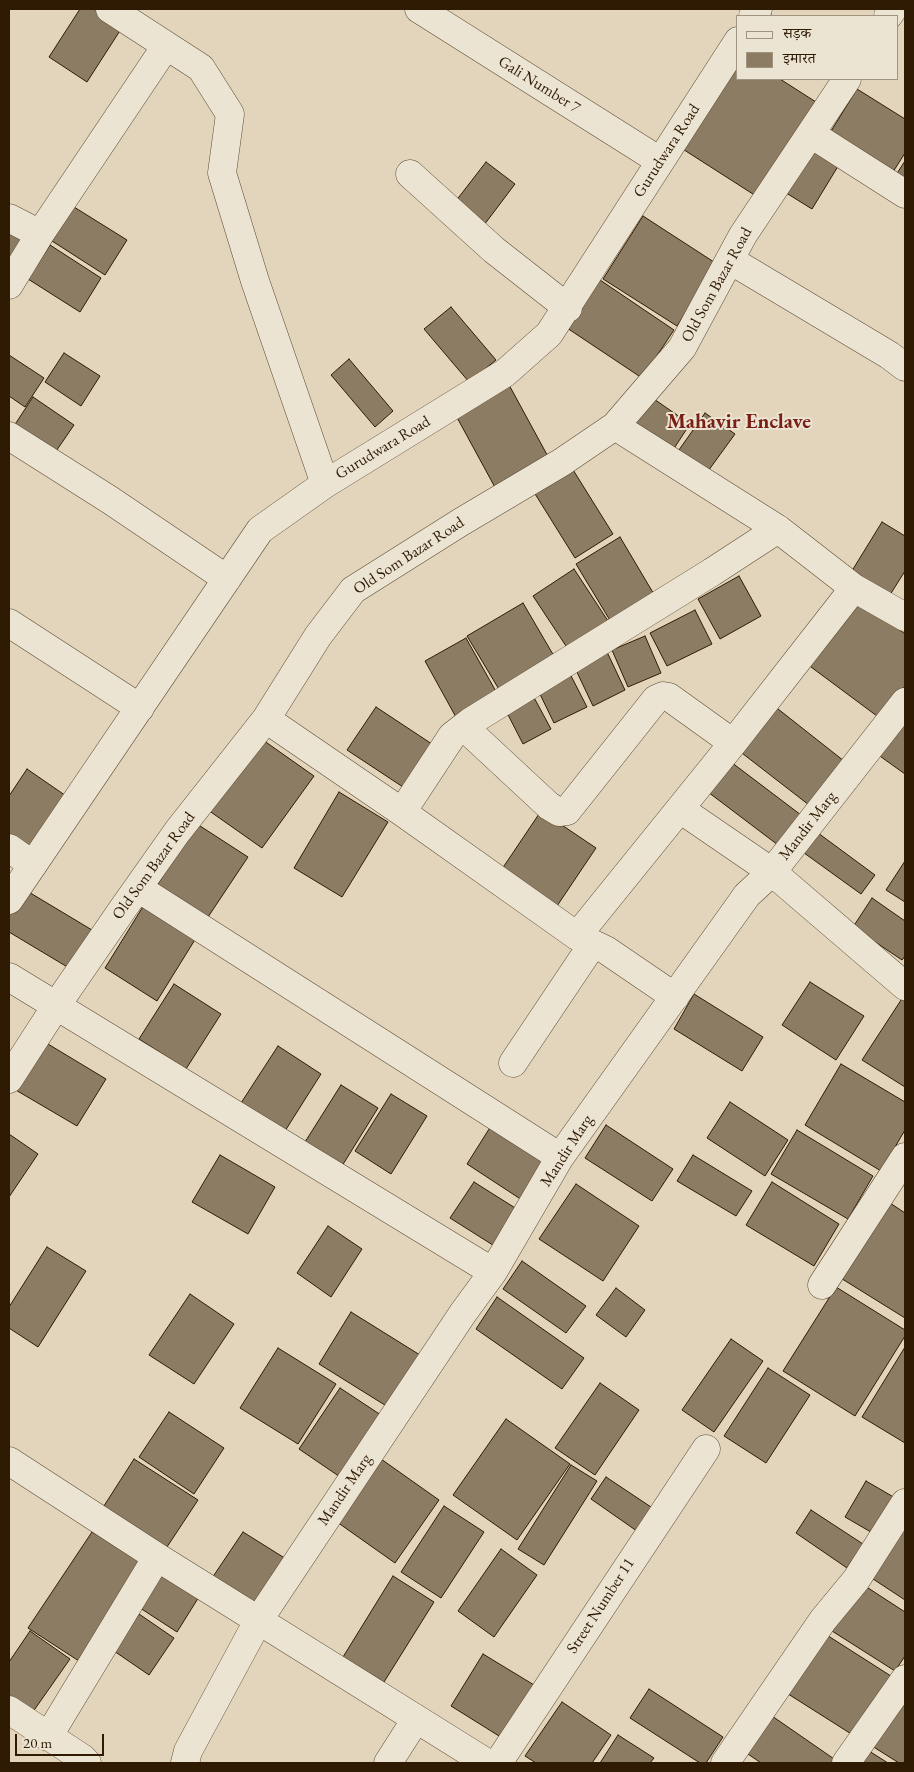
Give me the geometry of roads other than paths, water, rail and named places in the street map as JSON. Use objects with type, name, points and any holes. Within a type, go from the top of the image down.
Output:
[{"type":"street","name":"Gurudwara Road","points":[[110,9],[201,68],[230,114],[222,173],[255,281],[325,484],[505,373],[550,334],[736,44]]},
{"type":"street","name":"Gali Number 7","points":[[419,9],[660,161]]},
{"type":"street","points":[[9,285],[40,234],[166,46]]},
{"type":"street","name":"Old Som Bazar Road","points":[[9,1079],[56,1006],[177,832],[266,719],[318,636],[353,590],[461,522],[562,462],[616,426],[682,348],[743,235],[846,80]]},
{"type":"street","points":[[811,134],[905,194]]},
{"type":"street","points":[[410,174],[494,250],[568,308]]},
{"type":"street","points":[[9,218],[40,234]]},
{"type":"street","points":[[730,260],[889,355],[905,367]]},
{"type":"street","points":[[616,426],[778,529],[854,588],[905,617]]},
{"type":"street","points":[[9,436],[110,500],[227,579]]},
{"type":"street","points":[[9,900],[260,530],[325,484]]},
{"type":"street","points":[[402,812],[452,736],[778,529]]},
{"type":"street","points":[[513,1063],[585,940],[680,809],[854,588]]},
{"type":"street","points":[[9,623],[140,708]]},
{"type":"street","points":[[464,727],[549,806],[559,812],[567,812],[656,699],[663,696],[669,697],[733,743]]},
{"type":"street","name":"Mandir Marg","points":[[185,1763],[188,1750],[258,1621],[462,1313],[493,1272],[560,1157],[747,895],[772,872],[905,702]]},
{"type":"street","points":[[266,719],[585,940],[606,950],[675,997]]},
{"type":"street","points":[[680,809],[772,872],[905,986]]},
{"type":"street","points":[[9,848],[32,865]]},
{"type":"street","points":[[138,888],[560,1157]]},
{"type":"street","points":[[9,977],[493,1272]]},
{"type":"street","points":[[822,1285],[905,1157]]},
{"type":"street","name":"Street Number 11","points":[[498,1763],[706,1449]]},
{"type":"street","points":[[9,1461],[258,1621],[486,1763]]},
{"type":"street","points":[[726,1763],[823,1620],[856,1580],[905,1502]]},
{"type":"street","points":[[48,1737],[157,1557]]},
{"type":"street","points":[[846,1763],[905,1679]]},
{"type":"street","points":[[9,1710],[87,1763]]},
{"type":"street","points":[[388,1763],[416,1719]]},
{"type":"district","name":"Mahavir Enclave","points":[[739,422]]}]
